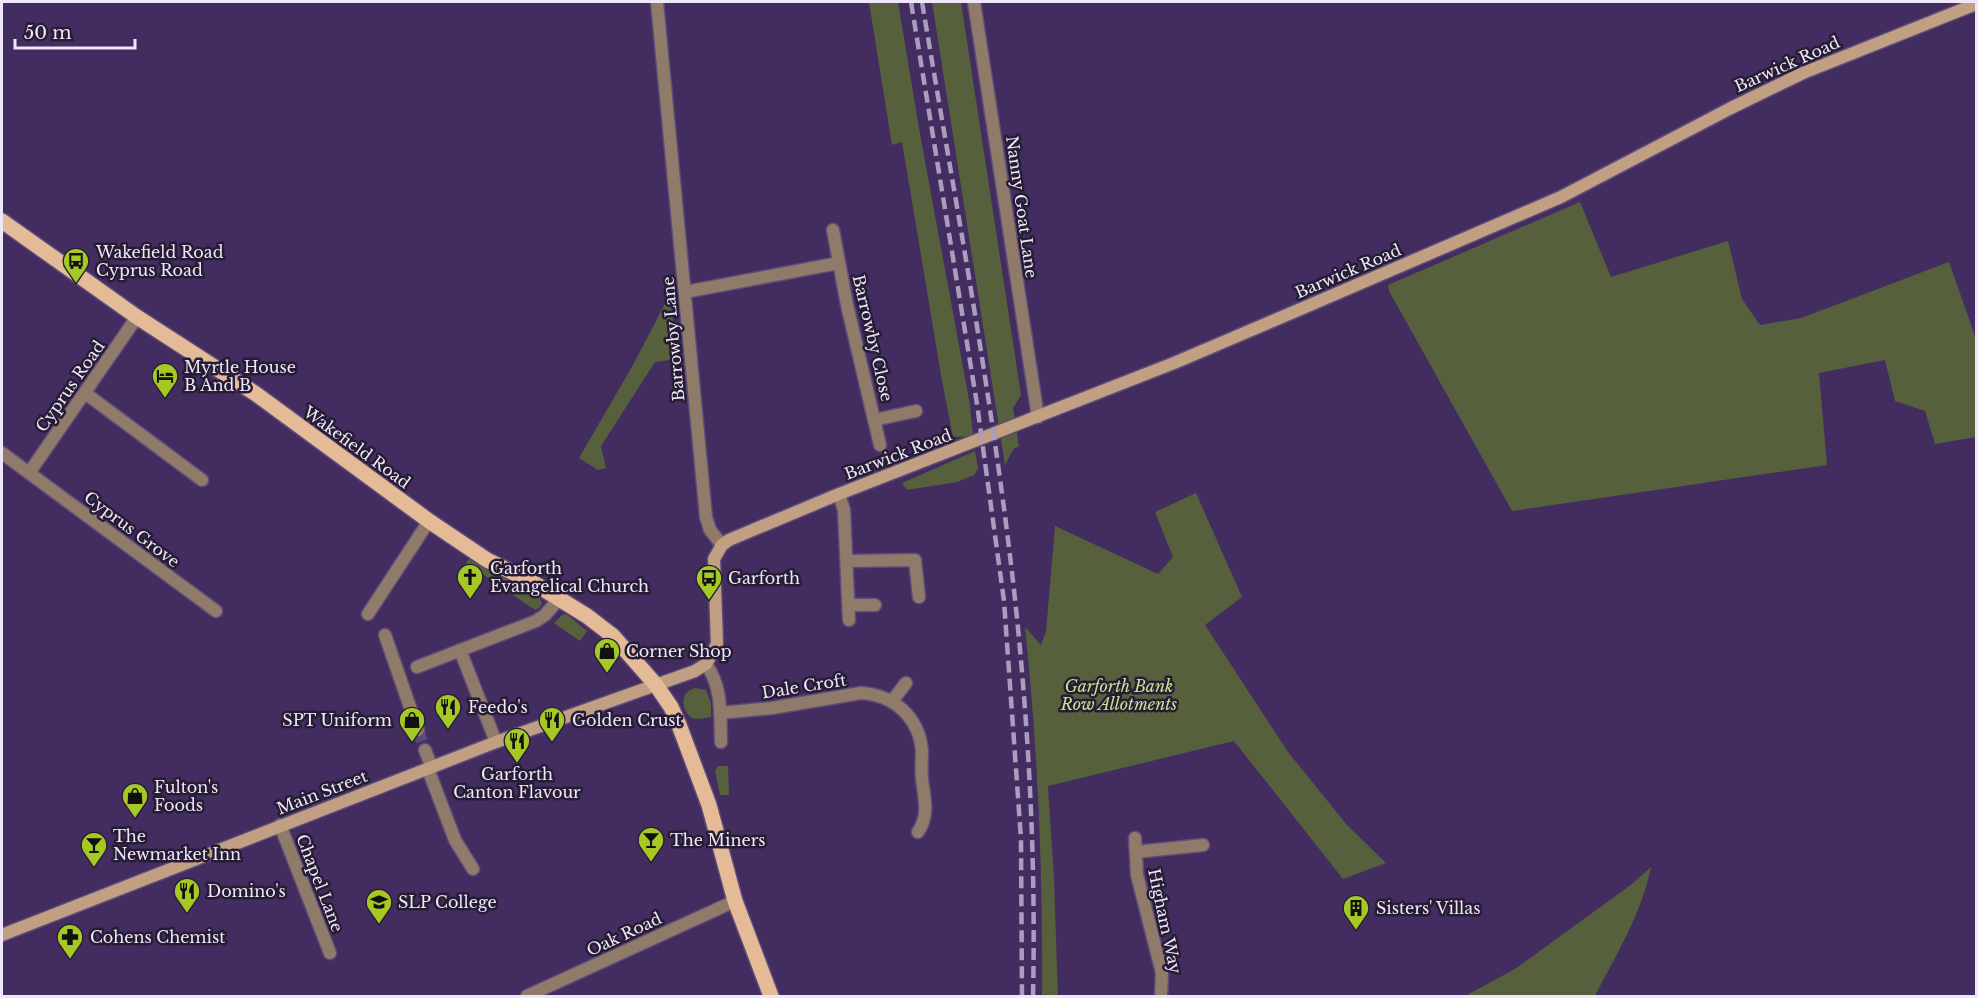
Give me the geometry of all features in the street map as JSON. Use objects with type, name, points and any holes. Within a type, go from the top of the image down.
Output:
[{"type":"main road","name":"Wakefield Road","points":[[2,221],[137,317],[255,394],[429,521],[487,560],[587,616],[613,636],[656,685],[675,716],[700,779],[735,901],[771,996]]},
{"type":"street","name":"Barrowby Lane","points":[[657,2],[706,517],[710,530],[722,545]]},
{"type":"street","name":"Nanny Goat Lane","points":[[974,2],[1038,417]]},
{"type":"street","name":"Barwick Road","points":[[722,545],[839,494],[1174,363],[1561,197],[1803,73],[1977,4]]},
{"type":"street","name":"Barrowby Close","points":[[833,230],[880,445]]},
{"type":"street","name":"Barrowby Close","points":[[685,292],[839,263]]},
{"type":"street","name":"Cyprus Road","points":[[29,473],[137,317]]},
{"type":"street","points":[[85,393],[202,480]]},
{"type":"street","name":"Barrowby Close","points":[[874,420],[916,411]]},
{"type":"street","name":"Cyprus Grove","points":[[2,453],[216,611]]},
{"type":"street","points":[[839,494],[844,510],[849,620]]},
{"type":"street","points":[[368,614],[429,521]]},
{"type":"street","points":[[656,685],[688,674],[706,664],[717,644],[714,566],[717,552],[722,545]]},
{"type":"street","points":[[847,561],[915,560],[919,597]]},
{"type":"street","points":[[417,667],[536,621],[545,615],[559,599]]},
{"type":"street","points":[[849,605],[875,605]]},
{"type":"street","points":[[385,635],[418,730]]},
{"type":"street","points":[[460,650],[496,742]]},
{"type":"street","points":[[706,664],[717,685],[721,742]]},
{"type":"street","points":[[906,683],[892,701],[910,717],[920,739],[921,774],[926,807],[923,824],[918,832]]},
{"type":"street","name":"Main Street","points":[[2,935],[496,742],[656,685]]},
{"type":"street","name":"Dale Croft","points":[[720,713],[772,708],[861,693],[892,701]]},
{"type":"street","points":[[425,750],[455,840],[473,869]]},
{"type":"street","name":"Chapel Lane","points":[[280,825],[330,953]]},
{"type":"street","name":"Higham Way","points":[[1135,837],[1137,875],[1162,973],[1161,996]]},
{"type":"street","name":"Higham Way","points":[[1136,852],[1203,845]]},
{"type":"street","name":"Oak Road","points":[[527,996],[735,901]]},
{"type":"green space","points":[[869,2],[898,2],[970,405],[973,436],[953,437],[902,142],[892,145]]},
{"type":"green space","points":[[932,2],[961,2],[1021,395],[1013,408],[1019,447],[1014,448],[1005,465]]},
{"type":"green space","points":[[1580,202],[1611,277],[1728,241],[1742,299],[1760,325],[1801,318],[1949,262],[1976,339],[1976,437],[1935,444],[1925,411],[1895,401],[1885,360],[1819,373],[1827,465],[1512,511],[1389,291],[1388,285]]},
{"type":"green space","points":[[670,294],[677,359],[655,362],[601,446],[606,468],[598,470],[579,458],[633,365]]},
{"type":"green space","points":[[975,451],[978,469],[974,475],[957,482],[907,490],[902,483]]},
{"type":"green space","name":"Garforth Bank Row Allotments","points":[[1196,493],[1242,597],[1205,625],[1288,752],[1347,825],[1386,863],[1343,879],[1234,741],[1048,786],[1058,996],[1042,996],[1039,812],[1025,627],[1041,645],[1046,632],[1055,526],[1158,574],[1173,557],[1155,512]]},
{"type":"green space","points":[[469,559],[539,597],[542,603],[540,607],[535,610],[466,563]]},
{"type":"green space","points":[[566,614],[587,631],[580,641],[554,623]]},
{"type":"green space","points":[[696,688],[706,690],[711,703],[711,717],[694,719],[686,711],[684,697],[690,690]]},
{"type":"green space","points":[[718,766],[728,766],[729,795],[720,795],[715,770]]},
{"type":"green space","points":[[1651,867],[1635,917],[1595,996],[1465,996],[1515,969],[1632,884]]},
{"type":"tunnel","points":[[418,730],[425,750]]},
{"type":"railway","points":[[911,2],[977,404],[1004,601],[1021,839],[1022,996]]},
{"type":"railway","points":[[922,2],[985,374],[1015,599],[1030,798],[1033,996]]},
{"type":"place","name":"Wakefield Road Cyprus Road","points":[[76,284]]},
{"type":"place","name":"Myrtle House B And B","points":[[165,399]]},
{"type":"place","name":"Garforth Evangelical Church","points":[[470,600]]},
{"type":"place","name":"Garforth","points":[[709,601]]},
{"type":"place","name":"Corner Shop","points":[[607,674]]},
{"type":"place","name":"Feedo's","points":[[448,730]]},
{"type":"place","name":"SPT Uniform","points":[[412,743]]},
{"type":"place","name":"Golden Crust","points":[[552,743]]},
{"type":"place","name":"Garforth Canton Flavour","points":[[517,764]]},
{"type":"place","name":"Fulton's Foods","points":[[135,819]]},
{"type":"place","name":"The Miners","points":[[651,863]]},
{"type":"place","name":"The Newmarket Inn","points":[[94,868]]},
{"type":"place","name":"Domino's","points":[[187,914]]},
{"type":"place","name":"SLP College","points":[[379,925]]},
{"type":"place","name":"Sisters' Villas","points":[[1356,931]]},
{"type":"place","name":"Cohens Chemist","points":[[70,960]]}]
